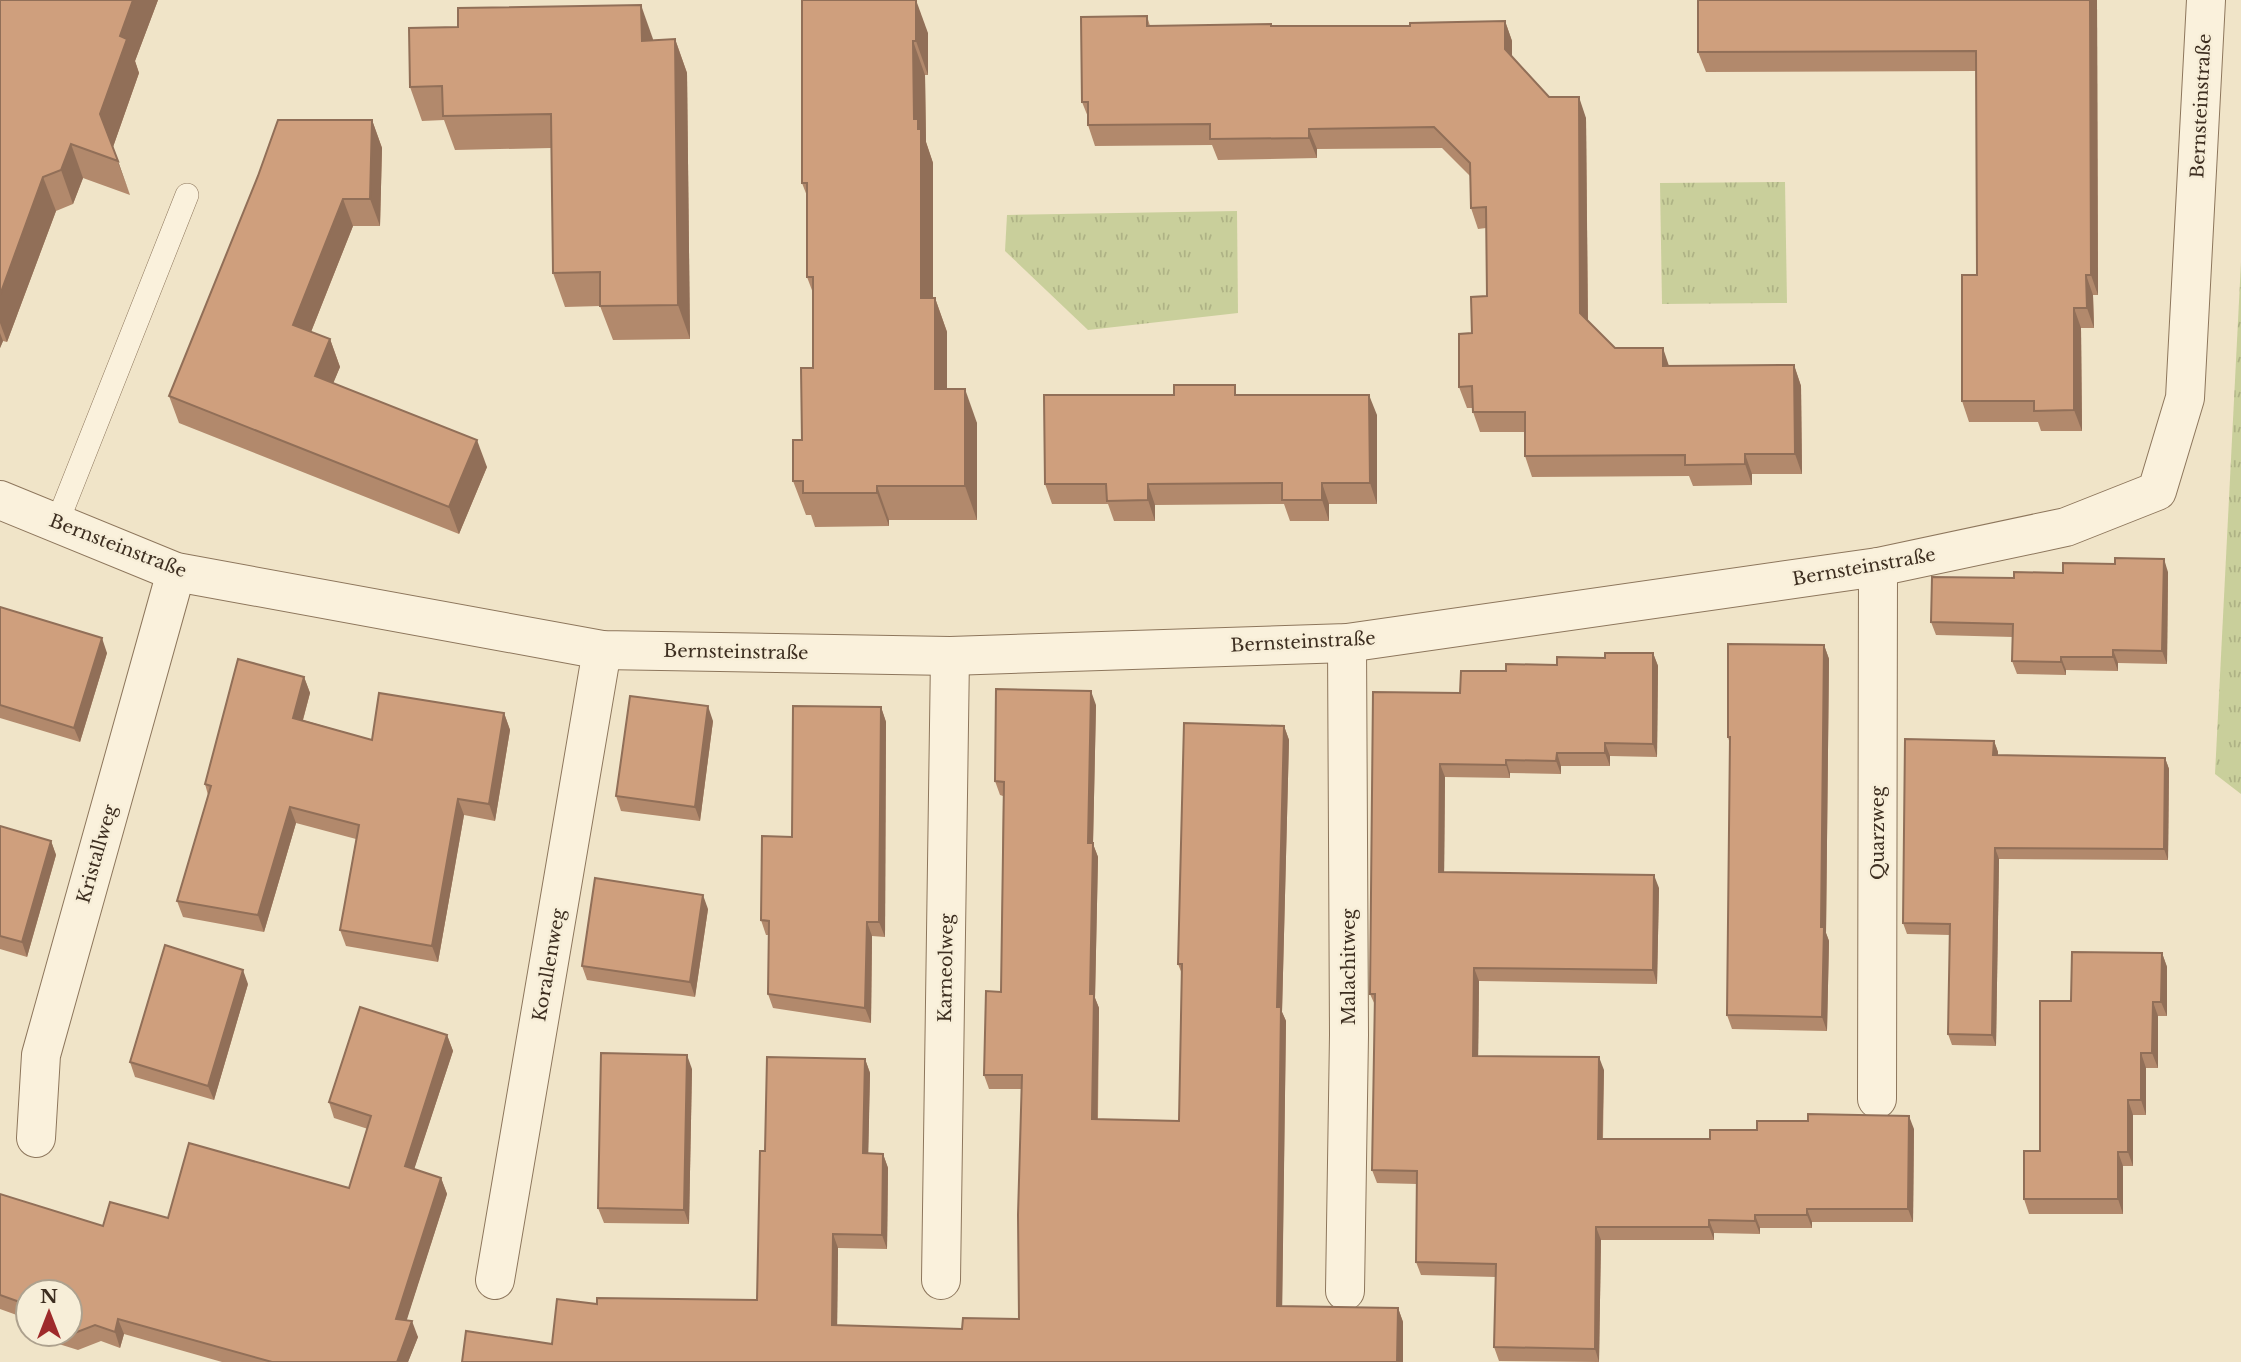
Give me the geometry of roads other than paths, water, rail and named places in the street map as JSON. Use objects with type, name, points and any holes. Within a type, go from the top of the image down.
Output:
[{"type":"street","name":"Bernsteinstraße","points":[[0,500],[176,572],[603,650],[950,656],[1347,643],[1878,567],[2066,527],[2157,491],[2185,398],[2206,0]]},
{"type":"street","name":"Quarzweg","points":[[1877,1099],[1878,567]]},
{"type":"street","name":"Kristallweg","points":[[36,1138],[41,1055],[176,572]]},
{"type":"street","name":"Malachitweg","points":[[1345,1291],[1349,1035],[1347,643]]},
{"type":"street","name":"Korallenweg","points":[[495,1280],[603,650]]},
{"type":"street","name":"Karneolweg","points":[[941,1280],[950,656]]},
{"type":"lane","points":[[57,523],[187,195]]}]
